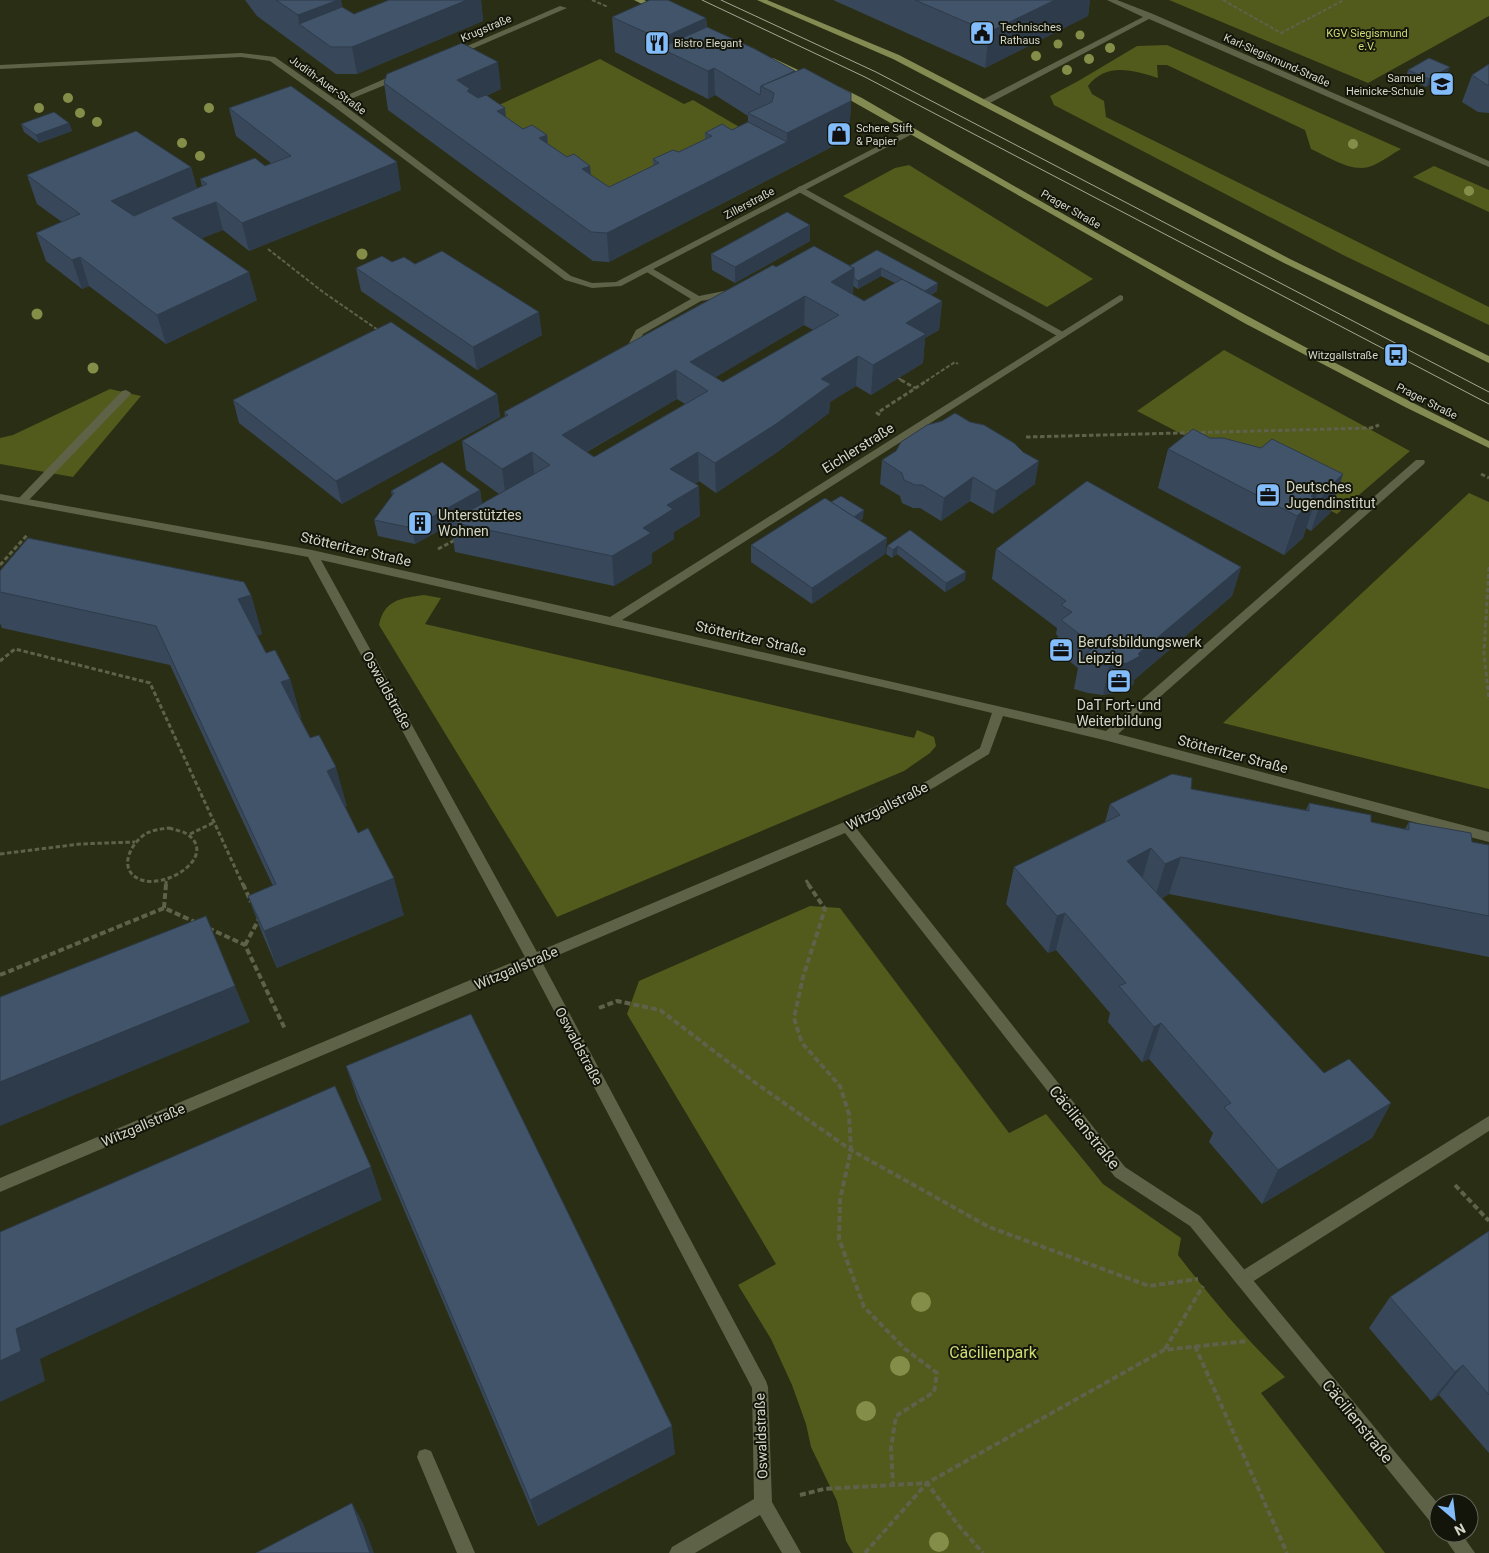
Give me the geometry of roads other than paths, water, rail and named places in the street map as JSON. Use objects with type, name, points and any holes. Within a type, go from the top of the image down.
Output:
[{"type":"main road","points":[[638,0],[665,12]]},
{"type":"main road","points":[[761,0],[896,58],[985,102],[1287,261],[1489,360]]},
{"type":"main road","name":"Prager Straße","points":[[762,56],[859,100],[1188,288],[1305,351],[1489,445]]},
{"type":"street","name":"Karl-Siegismund-Straße","points":[[1111,0],[1489,164]]},
{"type":"street","name":"Krugstraße","points":[[446,56],[563,8]]},
{"type":"street","points":[[985,102],[1150,16]]},
{"type":"street","name":"Judith-Auer-Straße","points":[[0,67],[256,56],[272,59],[335,103],[568,278],[578,283],[592,286]]},
{"type":"street","points":[[335,103],[411,72]]},
{"type":"street","name":"Zillerstraße","points":[[592,286],[618,284],[914,131]]},
{"type":"street","points":[[800,189],[1062,335]]},
{"type":"street","points":[[648,269],[698,299]]},
{"type":"street","points":[[623,364],[639,332],[698,299],[738,291],[746,287]]},
{"type":"street","name":"Eichlerstraße","points":[[611,622],[1120,298]]},
{"type":"street","points":[[22,501],[126,393]]},
{"type":"street","points":[[1108,736],[1420,462]]},
{"type":"street","name":"Stötteritzer Straße","points":[[0,496],[312,554],[398,573],[1108,736],[1489,837]]},
{"type":"street","name":"Oswaldstraße","points":[[312,554],[534,960],[760,1388],[763,1504],[792,1553]]},
{"type":"street","name":"Witzgallstraße","points":[[0,1184],[847,827],[931,784],[985,750],[999,711]]},
{"type":"street","name":"Cäcilienstraße","points":[[847,827],[1120,1172],[1195,1221],[1429,1508]]},
{"type":"street","points":[[1243,1279],[1489,1123]]},
{"type":"street","points":[[425,1458],[466,1553]]},
{"type":"street","points":[[678,1553],[763,1504]]},
{"type":"street","points":[[1458,1543],[1466,1553]]},
{"type":"tram line","points":[[702,0],[865,77],[1489,404]]},
{"type":"tram line","points":[[721,0],[876,72],[1489,392]]},
{"type":"place","name":"Technisches Rathaus","points":[[982,33]]},
{"type":"place","name":"Bistro Elegant","points":[[657,43]]},
{"type":"place","name":"Samuel Heinicke-Schule","points":[[1442,84]]},
{"type":"place","name":"Schere Stift & Papier","points":[[839,134]]},
{"type":"place","name":"Witzgallstraße","points":[[1396,355]]},
{"type":"place","name":"Deutsches Jugendinstitut","points":[[1268,495]]},
{"type":"place","name":"Unterstütztes Wohnen","points":[[420,523]]},
{"type":"place","name":"Berufsbildungswerk Leipzig","points":[[1061,650]]},
{"type":"place","name":"DaT Fort- und Weiterbildung","points":[[1119,681]]},
{"type":"park label","name":"KGV Siegismund e.V.","points":[[1367,39]]},
{"type":"park label","name":"Cäcilienpark","points":[[993,1352]]}]
